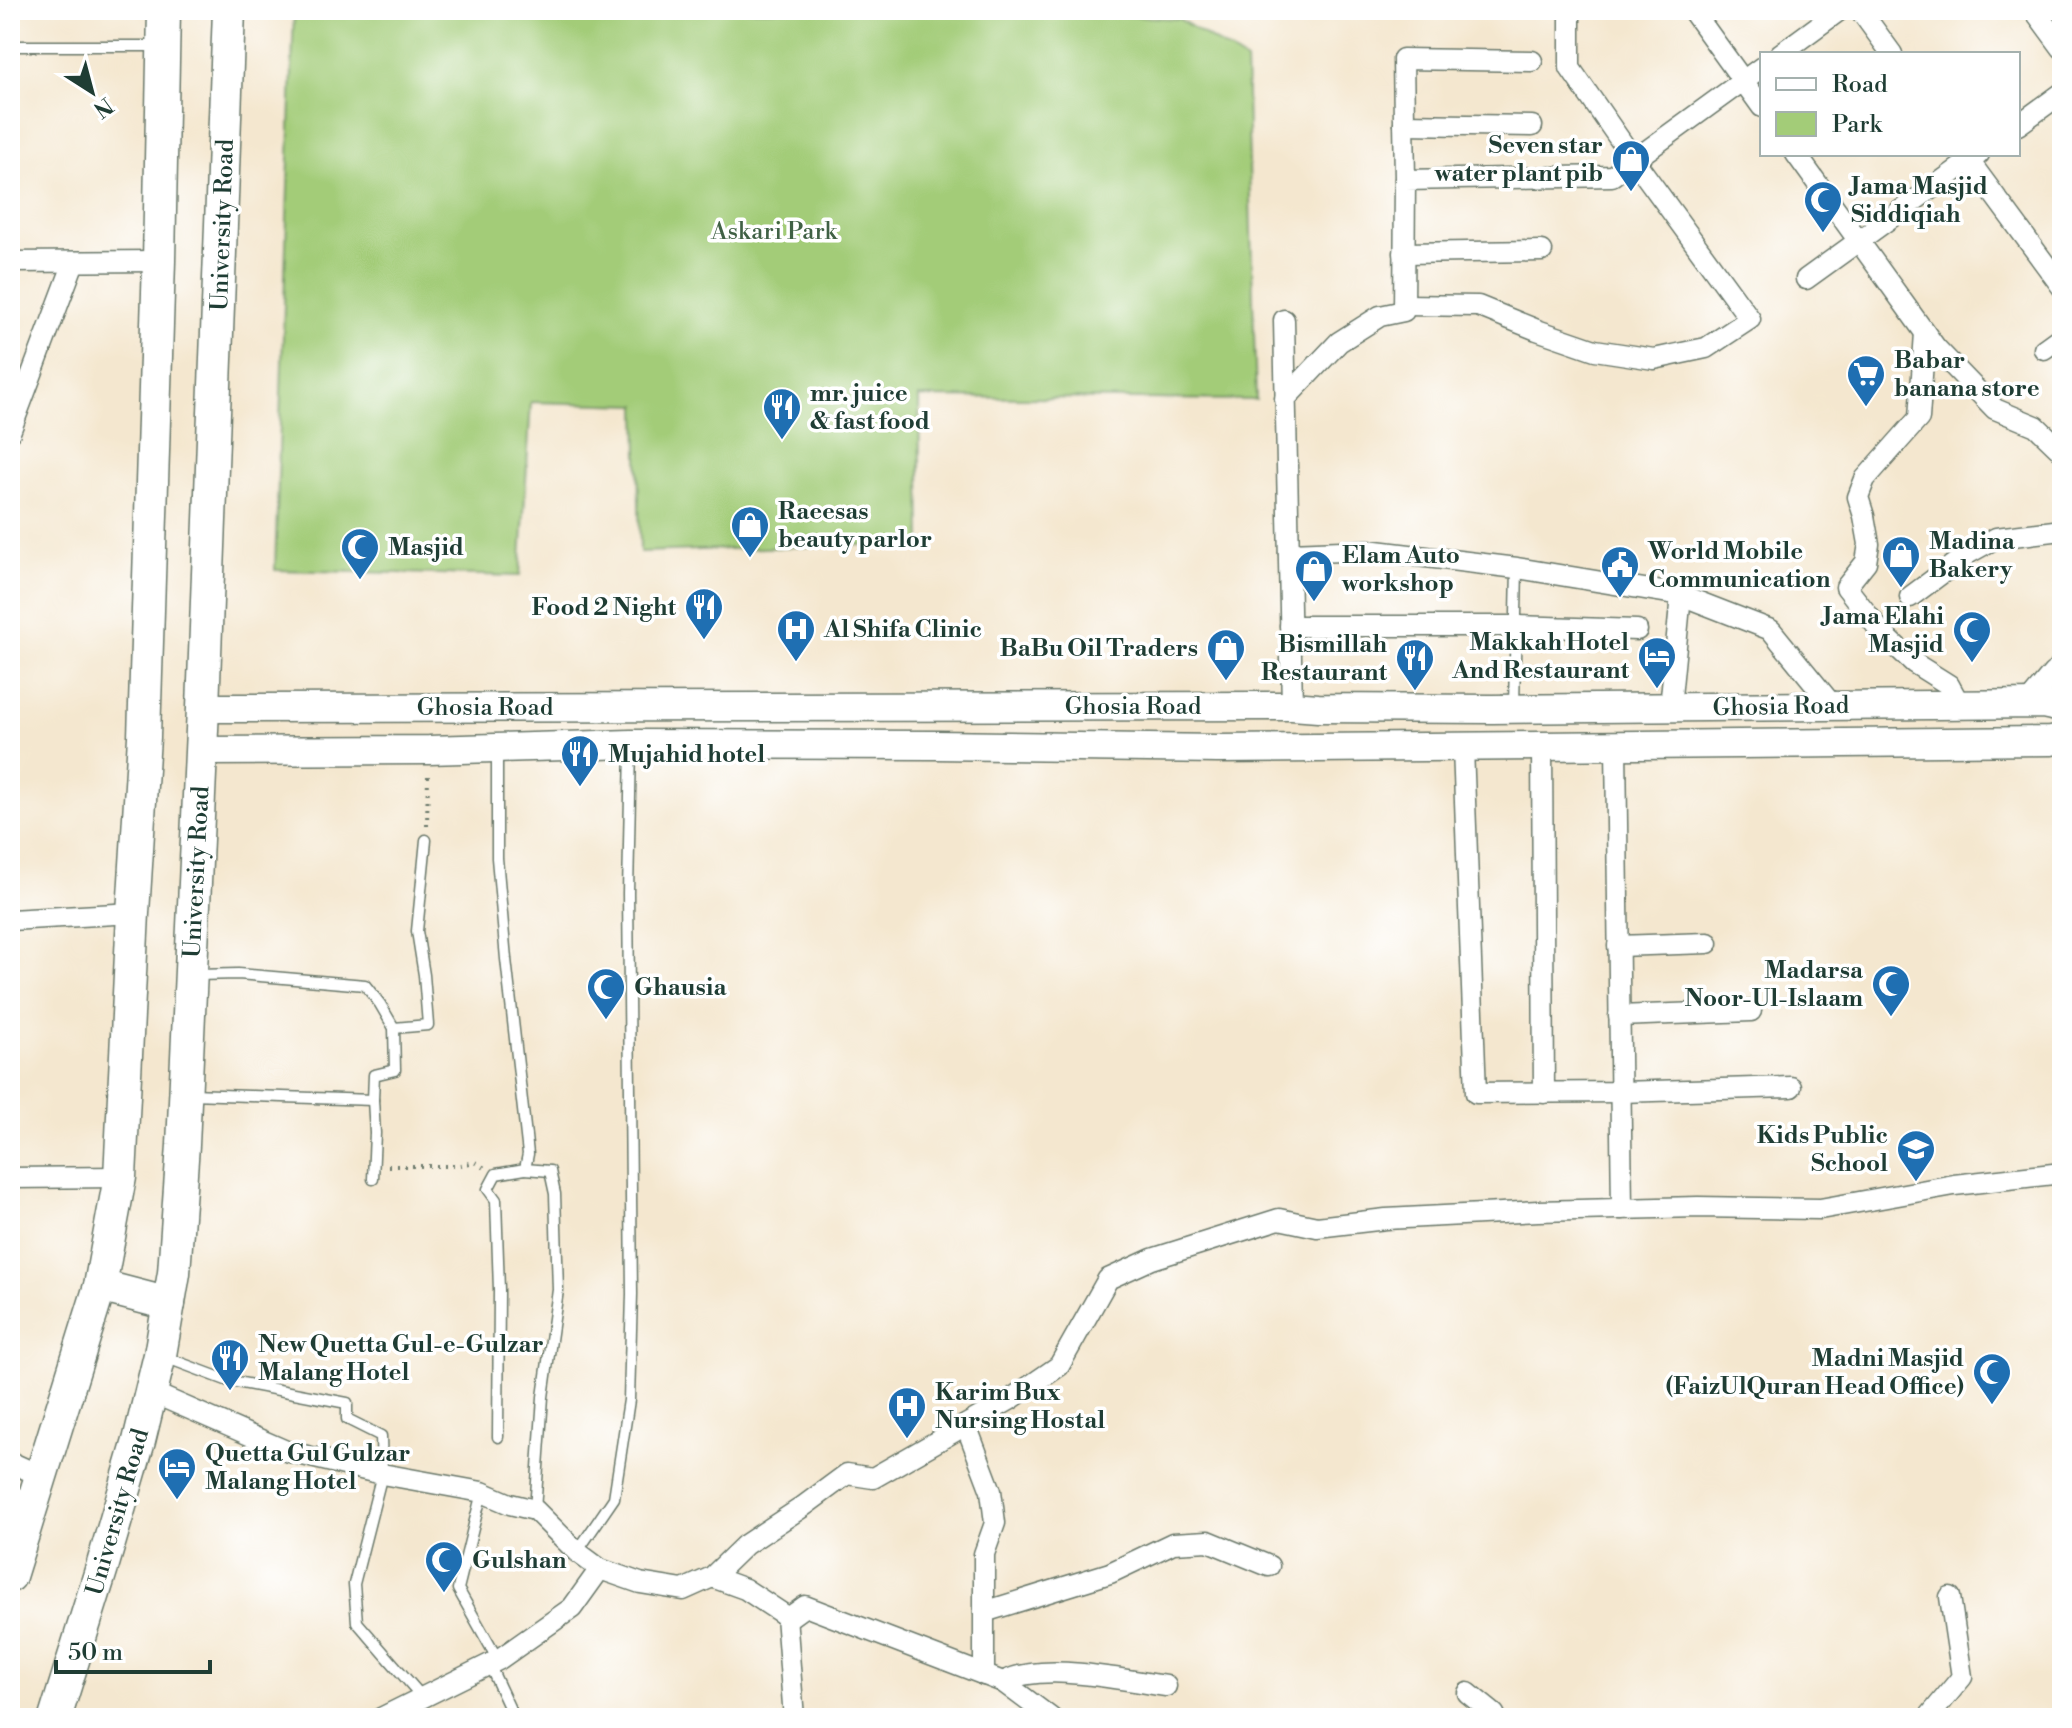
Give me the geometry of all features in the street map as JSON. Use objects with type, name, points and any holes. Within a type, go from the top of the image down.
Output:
[{"type":"main road","points":[[10,1576],[100,1286],[120,1177],[144,737],[164,10]]},
{"type":"main road","name":"University Road","points":[[55,1718],[103,1564],[151,1392],[174,1273],[203,708],[229,10]]},
{"type":"main road","name":"Ghosia Road","points":[[203,708],[1513,708],[2027,704],[2062,708]]},
{"type":"main road","points":[[1305,707],[1318,748]]},
{"type":"main road","points":[[201,751],[429,750],[631,744],[1463,748],[2062,739]]},
{"type":"main road","points":[[100,1286],[169,1304]]},
{"type":"street","points":[[1404,305],[1478,306],[1595,350],[1654,359],[1706,348],[1750,319],[1570,68],[1570,10]]},
{"type":"street","points":[[1692,10],[1760,104]]},
{"type":"street","points":[[1783,52],[1840,10]]},
{"type":"street","points":[[1860,10],[1891,52]]},
{"type":"street","points":[[2034,10],[2062,48]]},
{"type":"street","points":[[1285,399],[1339,342],[1380,316],[1404,311],[1403,59],[1532,61]]},
{"type":"street","points":[[1405,180],[1612,176],[1760,68]]},
{"type":"street","points":[[2020,124],[2062,93]]},
{"type":"street","points":[[1404,124],[1532,126]]},
{"type":"street","points":[[1797,156],[1936,348],[1995,409],[2036,426],[2062,451]]},
{"type":"street","points":[[1806,279],[1970,156],[2062,287]]},
{"type":"street","points":[[1404,253],[1542,251]]},
{"type":"street","points":[[10,262],[159,261]]},
{"type":"street","points":[[10,432],[74,262]]},
{"type":"street","points":[[1284,320],[1290,626],[1305,707]]},
{"type":"street","points":[[1925,333],[1919,418],[1865,479],[1858,497],[1869,544],[1866,562],[1846,587],[1882,633],[1914,663],[1949,685],[1960,705]]},
{"type":"street","points":[[2044,349],[2062,336]]},
{"type":"street","points":[[1910,597],[1969,553],[1996,538],[2062,530]]},
{"type":"street","points":[[1289,553],[1368,550],[1517,568],[1681,595],[1771,630],[1833,706]]},
{"type":"street","points":[[1670,707],[1681,595]]},
{"type":"street","points":[[1290,626],[1516,626],[1637,630]]},
{"type":"street","points":[[2027,704],[2062,666]]},
{"type":"street","points":[[1616,746],[1622,1209]]},
{"type":"street","points":[[1542,747],[1544,1093]]},
{"type":"street","points":[[1463,748],[1476,1093],[1791,1087]]},
{"type":"street","points":[[10,920],[133,913]]},
{"type":"street","points":[[1618,946],[1708,943]]},
{"type":"street","points":[[1619,1016],[1751,1011]]},
{"type":"street","points":[[151,1392],[286,1451],[382,1474],[482,1492],[535,1510],[577,1552],[600,1569],[640,1583],[683,1590],[712,1577],[745,1545],[847,1474],[873,1478],[966,1425],[1059,1366],[1108,1279],[1152,1259],[1279,1219],[1317,1227],[1386,1219],[1538,1211],[1698,1207],[1820,1209],[1954,1185],[2062,1173]]},
{"type":"street","points":[[10,1178],[120,1177]]},
{"type":"street","points":[[966,1425],[991,1491],[995,1523],[984,1554],[984,1612],[993,1678]]},
{"type":"street","points":[[10,1462],[41,1476]]},
{"type":"street","points":[[984,1612],[1110,1573],[1173,1543],[1208,1541],[1269,1566]]},
{"type":"street","points":[[381,1718],[494,1663],[572,1608],[600,1569]]},
{"type":"street","points":[[712,1577],[745,1589],[786,1616],[794,1718]]},
{"type":"street","points":[[1928,1718],[1962,1677],[1950,1597]]},
{"type":"street","points":[[787,1619],[805,1606],[993,1678],[1051,1718]]},
{"type":"street","points":[[993,1678],[1069,1673],[1166,1686]]},
{"type":"street","points":[[1468,1693],[1496,1718]]},
{"type":"lane","points":[[10,46],[163,46]]},
{"type":"lane","points":[[1513,708],[1517,568]]},
{"type":"lane","points":[[577,1552],[614,1498],[629,1400],[632,1294],[628,908],[631,744]]},
{"type":"lane","points":[[497,747],[497,858],[528,1154],[525,1169]]},
{"type":"lane","points":[[394,1028],[428,1025],[417,931],[426,840]]},
{"type":"lane","points":[[191,976],[238,974],[365,985],[394,1028],[395,1070],[374,1075],[373,1179]]},
{"type":"lane","points":[[185,1093],[373,1100]]},
{"type":"lane","points":[[498,1437],[496,1200],[488,1189],[496,1174],[525,1169],[550,1171],[555,1194],[558,1290],[543,1397],[535,1510]]},
{"type":"lane","points":[[160,1355],[226,1380],[347,1403],[347,1419],[381,1436],[382,1474],[354,1584],[357,1622],[422,1697]]},
{"type":"lane","points":[[482,1492],[458,1589],[494,1663],[514,1718]]},
{"type":"path","points":[[426,840],[429,750]]},
{"type":"path","points":[[374,1166],[456,1166],[475,1162],[496,1174]]},
{"type":"green space","name":"Askari Park","points":[[294,10],[1048,10],[1179,19],[1246,61],[1256,400],[919,397],[921,543],[640,552],[637,405],[531,402],[520,576],[275,570]]},
{"type":"place","name":"Seven star water plant pib","points":[[1631,193]]},
{"type":"place","name":"Jama Masjid Siddiqiah","points":[[1823,234]]},
{"type":"place","name":"Babar banana store","points":[[1866,408]]},
{"type":"place","name":"mr. juice & fast food","points":[[782,441]]},
{"type":"place","name":"Raeesas beauty parlor","points":[[750,559]]},
{"type":"place","name":"Masjid","points":[[360,581]]},
{"type":"place","name":"Madina Bakery","points":[[1901,589]]},
{"type":"place","name":"World Mobile Communication","points":[[1620,599]]},
{"type":"place","name":"Elam Auto workshop","points":[[1314,603]]},
{"type":"place","name":"Food 2 Night","points":[[704,641]]},
{"type":"place","name":"Al Shifa Clinic","points":[[796,663]]},
{"type":"place","name":"Jama Elahi Masjid","points":[[1972,664]]},
{"type":"place","name":"BaBu Oil Traders","points":[[1226,682]]},
{"type":"place","name":"Makkah Hotel And Restaurant","points":[[1657,690]]},
{"type":"place","name":"Bismillah Restaurant","points":[[1415,692]]},
{"type":"place","name":"Mujahid hotel","points":[[580,788]]},
{"type":"place","name":"Madarsa Noor-Ul-Islaam","points":[[1891,1018]]},
{"type":"place","name":"Ghausia","points":[[606,1021]]},
{"type":"place","name":"Kids Public School","points":[[1916,1183]]},
{"type":"place","name":"New Quetta Gul-e-Gulzar Malang Hotel","points":[[230,1392]]},
{"type":"place","name":"Madni Masjid (FaizUlQuran Head Office)","points":[[1992,1406]]},
{"type":"place","name":"Karim Bux Nursing Hostal","points":[[907,1440]]},
{"type":"place","name":"Quetta Gul Gulzar Malang Hotel","points":[[177,1501]]},
{"type":"place","name":"Gulshan","points":[[444,1594]]}]
